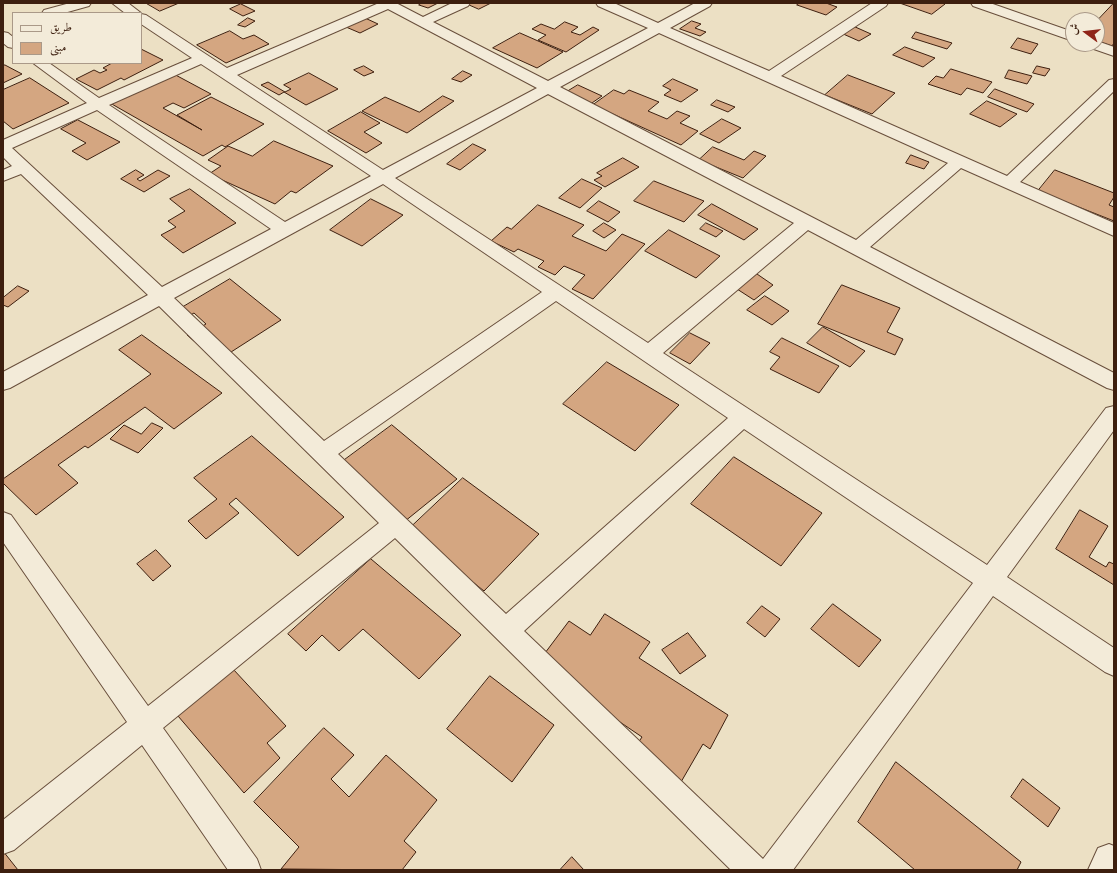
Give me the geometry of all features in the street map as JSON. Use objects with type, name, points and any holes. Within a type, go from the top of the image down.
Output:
[{"type":"street","points":[[52,12],[84,3]]},
{"type":"street","points":[[118,3],[132,12]]},
{"type":"street","points":[[226,74],[387,3],[1114,382]]},
{"type":"street","points":[[423,22],[462,3]]},
{"type":"street","points":[[603,3],[1114,230]]},
{"type":"street","points":[[3,382],[704,3]]},
{"type":"street","points":[[770,77],[881,3]]},
{"type":"street","points":[[978,3],[1065,34]]},
{"type":"street","points":[[142,19],[649,353],[1114,663]]},
{"type":"street","points":[[5,29],[12,42]]},
{"type":"street","points":[[203,58],[3,147],[13,171],[161,297],[753,870]]},
{"type":"street","points":[[41,64],[285,230]]},
{"type":"street","points":[[1009,183],[1114,83]]},
{"type":"street","points":[[857,248],[960,161]]},
{"type":"street","points":[[649,353],[807,222]]},
{"type":"street","points":[[322,454],[556,292]]},
{"type":"street","points":[[774,870],[1114,414]]},
{"type":"street","points":[[506,631],[744,416]]},
{"type":"street","points":[[3,522],[246,870]]},
{"type":"street","points":[[3,839],[395,524]]},
{"type":"street","points":[[1103,870],[1108,859],[1114,863]]},
{"type":"building","points":[[146,3],[179,3],[160,11]]},
{"type":"building","points":[[422,3],[438,3],[428,8],[419,5]]},
{"type":"building","points":[[465,3],[491,3],[479,9]]},
{"type":"building","points":[[800,3],[826,3],[837,7],[826,15],[797,5]]},
{"type":"building","points":[[900,3],[943,3],[945,4],[932,14]]},
{"type":"building","points":[[1114,3],[1114,43],[1112,46],[1105,44],[1105,13]]},
{"type":"building","points":[[241,4],[255,11],[243,16],[230,9]]},
{"type":"building","points":[[248,18],[255,21],[245,27],[238,25]]},
{"type":"building","points":[[365,18],[378,24],[360,33],[346,27]]},
{"type":"building","points":[[692,21],[701,24],[695,28],[706,32],[700,36],[680,29]]},
{"type":"building","points":[[565,22],[578,27],[571,32],[580,35],[593,27],[599,30],[566,52],[538,40],[546,35],[532,29],[541,24],[554,29]]},
{"type":"building","points":[[853,26],[871,34],[859,41],[841,33]]},
{"type":"building","points":[[230,31],[243,39],[254,35],[269,44],[226,63],[197,45]]},
{"type":"building","points":[[916,32],[952,43],[947,49],[912,38]]},
{"type":"building","points":[[520,33],[563,52],[537,68],[493,48]]},
{"type":"building","points":[[1018,38],[1038,44],[1031,54],[1011,48]]},
{"type":"building","points":[[905,47],[935,58],[923,67],[893,55]]},
{"type":"building","points":[[142,50],[163,60],[124,80],[121,78],[97,90],[76,79],[94,70],[100,73],[107,70],[103,68],[110,64],[142,64]]},
{"type":"building","points":[[3,65],[5,65],[22,74],[3,83]]},
{"type":"building","points":[[364,66],[374,72],[364,76],[354,70]]},
{"type":"building","points":[[1037,66],[1050,69],[1045,76],[1033,73]]},
{"type":"building","points":[[951,69],[992,82],[983,93],[967,88],[961,95],[928,84],[936,76],[943,78]]},
{"type":"building","points":[[1009,70],[1032,76],[1027,84],[1005,78]]},
{"type":"building","points":[[463,71],[472,75],[461,82],[452,79]]},
{"type":"building","points":[[170,72],[211,94],[184,108],[173,103],[163,108],[202,130],[177,115],[211,97],[264,124],[225,147],[222,145],[203,156],[110,103]]},
{"type":"building","points":[[309,73],[338,89],[306,105],[284,92],[279,95],[261,85],[268,82],[285,92],[291,89],[284,85]]},
{"type":"building","points":[[848,75],[895,93],[872,114],[825,95]]},
{"type":"building","points":[[30,78],[69,103],[13,129],[3,121],[3,90]]},
{"type":"building","points":[[673,79],[698,90],[681,102],[664,95],[671,90],[663,86]]},
{"type":"building","points":[[578,85],[602,96],[589,105],[565,93]]},
{"type":"building","points":[[995,89],[1034,104],[1027,112],[988,97]]},
{"type":"building","points":[[614,90],[624,94],[629,90],[659,102],[648,111],[667,119],[677,111],[690,116],[680,123],[698,131],[681,145],[593,105]]},
{"type":"building","points":[[443,96],[454,101],[407,133],[362,111],[385,97],[419,112]]},
{"type":"building","points":[[717,100],[735,107],[728,112],[711,105]]},
{"type":"building","points":[[987,101],[1017,114],[1000,127],[970,114]]},
{"type":"building","points":[[361,112],[380,123],[364,132],[382,143],[366,153],[328,131]]},
{"type":"building","points":[[722,119],[741,128],[719,143],[700,134]]},
{"type":"building","points":[[78,120],[120,142],[87,160],[72,151],[86,143],[61,129]]},
{"type":"building","points":[[274,141],[333,166],[296,193],[291,191],[275,204],[209,174],[221,166],[208,160],[228,146],[252,156]]},
{"type":"building","points":[[473,144],[486,150],[460,170],[447,164]]},
{"type":"building","points":[[713,147],[744,160],[754,151],[766,156],[743,178],[699,160]]},
{"type":"building","points":[[911,155],[929,162],[924,169],[906,163]]},
{"type":"building","points":[[623,158],[639,167],[605,187],[594,180],[602,176],[597,173]]},
{"type":"building","points":[[136,170],[144,175],[137,179],[140,181],[158,170],[170,176],[144,192],[121,179]]},
{"type":"building","points":[[1055,170],[1114,193],[1114,197],[1109,205],[1114,207],[1114,221],[1038,191]]},
{"type":"building","points":[[582,179],[602,188],[580,208],[559,198]]},
{"type":"building","points":[[654,181],[704,201],[684,222],[634,201]]},
{"type":"building","points":[[190,189],[236,223],[183,253],[161,235],[176,227],[168,221],[185,211],[170,199]]},
{"type":"building","points":[[371,199],[403,215],[362,246],[330,230]]},
{"type":"building","points":[[599,201],[620,212],[608,222],[587,211]]},
{"type":"building","points":[[712,204],[758,229],[744,240],[698,215]]},
{"type":"building","points":[[538,205],[584,225],[572,236],[606,251],[622,234],[645,244],[593,299],[572,289],[585,275],[564,266],[555,275],[538,267],[544,261],[518,249],[514,252],[491,241],[507,227],[511,229]]},
{"type":"building","points":[[604,223],[616,230],[604,238],[593,231]]},
{"type":"building","points":[[706,223],[723,231],[716,237],[700,229]]},
{"type":"building","points":[[669,230],[720,256],[696,278],[645,251]]},
{"type":"building","points":[[757,274],[773,285],[754,300],[737,289]]},
{"type":"building","points":[[230,279],[281,320],[217,361],[187,335],[206,324],[194,313],[182,320],[173,313]]},
{"type":"building","points":[[842,285],[900,308],[887,332],[903,339],[895,355],[818,324]]},
{"type":"building","points":[[18,286],[29,291],[8,307],[3,305],[3,298]]},
{"type":"building","points":[[765,296],[789,311],[772,325],[747,310]]},
{"type":"building","points":[[823,327],[865,351],[850,367],[807,343]]},
{"type":"building","points":[[690,333],[710,343],[690,364],[670,353]]},
{"type":"building","points":[[142,335],[222,393],[174,429],[145,407],[88,448],[85,446],[58,465],[78,483],[36,515],[3,483],[3,479],[151,374],[119,350]]},
{"type":"building","points":[[782,338],[839,366],[819,393],[770,369],[780,357],[770,352]]},
{"type":"building","points":[[607,362],[679,405],[635,451],[563,404]]},
{"type":"building","points":[[152,423],[163,428],[138,453],[110,439],[124,425],[141,434]]},
{"type":"building","points":[[392,425],[457,479],[399,526],[335,467]]},
{"type":"building","points":[[252,436],[344,517],[298,556],[236,498],[229,504],[239,513],[206,539],[188,521],[217,499],[194,478]]},
{"type":"building","points":[[734,457],[822,513],[781,566],[691,504]]},
{"type":"building","points":[[463,478],[539,534],[484,591],[408,530]]},
{"type":"building","points":[[1080,510],[1108,526],[1089,557],[1106,567],[1109,562],[1114,564],[1114,585],[1056,549]]},
{"type":"building","points":[[156,550],[171,566],[153,581],[137,564]]},
{"type":"building","points":[[371,559],[461,635],[419,679],[363,629],[339,651],[322,635],[306,651],[288,634]]},
{"type":"building","points":[[833,604],[881,640],[859,667],[811,629]]},
{"type":"building","points":[[762,606],[780,619],[765,637],[747,623]]},
{"type":"building","points":[[605,614],[650,642],[639,658],[728,715],[710,749],[703,744],[681,782],[634,749],[642,737],[536,665],[569,621],[590,635]]},
{"type":"building","points":[[688,633],[706,656],[680,674],[662,650]]},
{"type":"building","points":[[233,669],[286,726],[267,743],[280,758],[244,793],[178,716]]},
{"type":"building","points":[[490,676],[554,725],[512,782],[447,729]]},
{"type":"building","points":[[324,728],[354,755],[331,779],[349,797],[386,755],[437,800],[404,841],[416,852],[402,870],[281,869],[299,847],[254,802]]},
{"type":"building","points":[[896,762],[1021,862],[1017,870],[915,870],[858,822]]},
{"type":"building","points":[[1023,779],[1060,808],[1048,827],[1011,797]]},
{"type":"building","points":[[3,851],[18,870],[3,870]]},
{"type":"building","points":[[572,857],[584,870],[560,870]]}]
